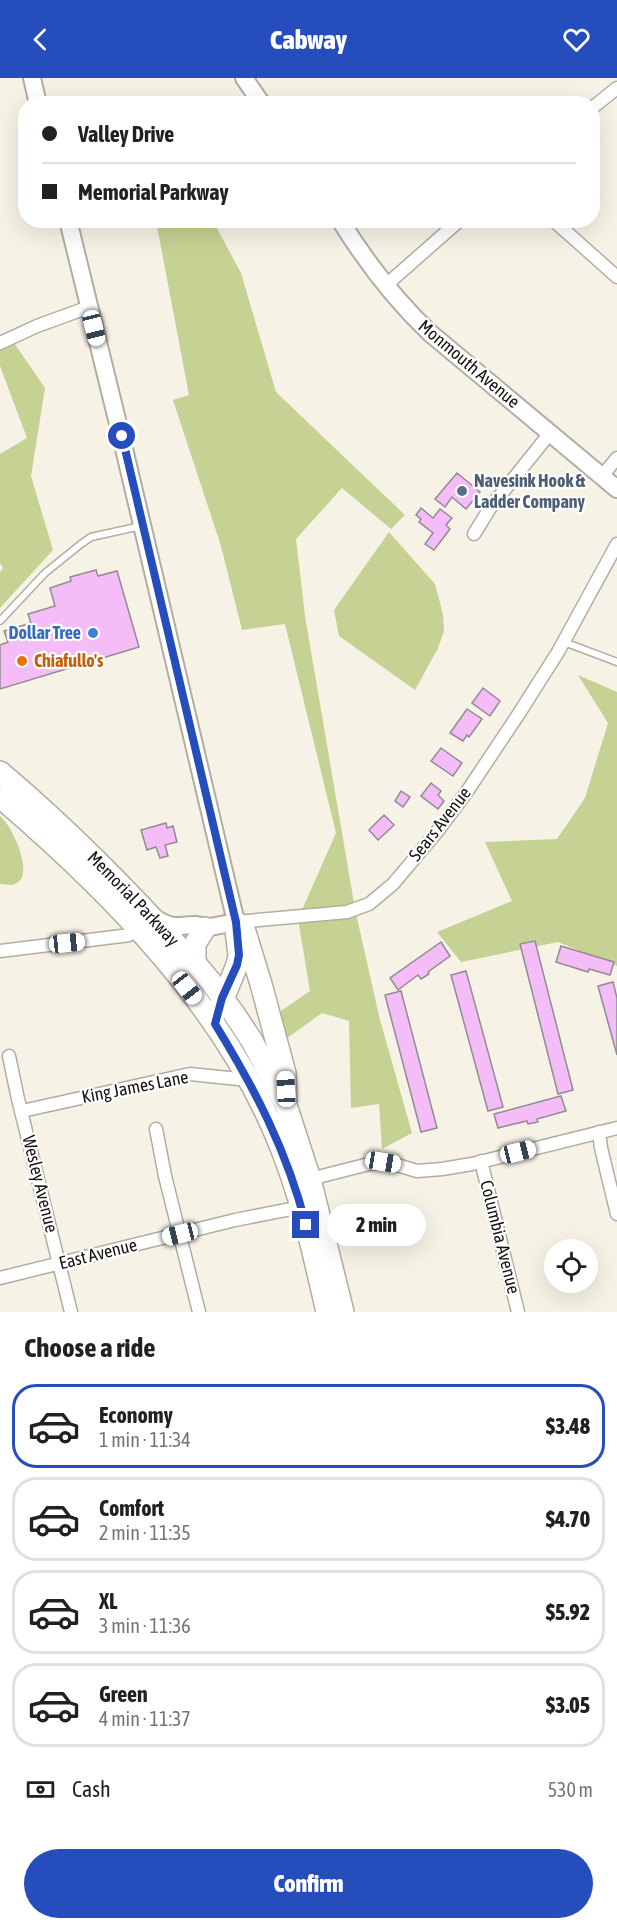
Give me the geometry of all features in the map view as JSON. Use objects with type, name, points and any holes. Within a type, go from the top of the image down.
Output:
[{"type":"highway","name":"Memorial Parkway","points":[[0,772],[92,855],[143,922],[167,962],[215,1024],[248,1080],[279,1143],[301,1206],[327,1312]]},
{"type":"highway","name":"Memorial Parkway","points":[[0,797],[143,922],[195,963],[252,1041],[286,1106],[310,1179],[343,1312]]},
{"type":"highway","points":[[215,1024],[222,998],[237,965],[239,955],[236,922]]},
{"type":"highway","points":[[236,922],[245,932],[285,1072],[286,1106]]},
{"type":"highway","points":[[195,963],[195,944],[205,928]]},
{"type":"street","points":[[32,78],[36,96]]},
{"type":"street","points":[[244,78],[256,96]]},
{"type":"street","points":[[600,102],[617,88]]},
{"type":"street","points":[[70,228],[122,436],[236,922]]},
{"type":"street","name":"Monmouth Avenue","points":[[345,228],[385,286],[406,310],[430,333],[617,489]]},
{"type":"street","points":[[385,286],[451,228]]},
{"type":"street","points":[[562,228],[617,277]]},
{"type":"street","points":[[0,343],[37,326],[89,307]]},
{"type":"street","points":[[474,534],[490,508],[550,433]]},
{"type":"street","points":[[602,476],[617,458]]},
{"type":"street","name":"Sears Avenue","points":[[143,922],[175,926],[198,924],[205,928],[236,922],[347,912],[369,904],[393,884],[466,793],[564,641],[617,544]]},
{"type":"street","points":[[0,951],[122,936],[129,934],[143,922]]},
{"type":"street","name":"Wesley Avenue","points":[[9,1056],[71,1312]]},
{"type":"street","name":"King James Lane","points":[[22,1111],[182,1075],[248,1080]]},
{"type":"street","points":[[310,1179],[383,1162],[422,1172],[481,1161],[617,1128]]},
{"type":"street","points":[[156,1129],[165,1176],[199,1312]]},
{"type":"street","points":[[599,1132],[617,1214]]},
{"type":"street","name":"Columbia Avenue","points":[[481,1161],[518,1312]]},
{"type":"street","name":"East Avenue","points":[[0,1278],[301,1206]]},
{"type":"lane","points":[[0,621],[45,573],[81,544],[92,537],[142,526]]},
{"type":"lane","points":[[564,641],[617,662]]},
{"type":"green space","points":[[157,228],[217,228],[241,273],[276,392],[405,515],[391,529],[342,488],[296,539],[305,616],[355,909],[379,1016],[412,1133],[382,1149],[379,1104],[351,1108],[349,1021],[322,1013],[283,1041],[275,1015],[310,991],[298,919],[336,833],[285,624],[242,630],[221,546],[173,400],[189,395]]},
{"type":"green space","points":[[8,334],[45,388],[31,476],[53,550],[0,608],[0,572],[3,568],[0,563],[0,454],[27,438],[0,366],[0,339]]},
{"type":"green space","points":[[389,532],[435,584],[443,614],[444,631],[438,648],[415,690],[339,636],[334,610]]},
{"type":"green space","points":[[578,675],[617,692],[617,966],[558,942],[461,962],[437,932],[512,901],[485,842],[557,839],[585,798],[608,723]]},
{"type":"green space","points":[[0,816],[16,840],[23,862],[21,879],[13,885],[0,884]]},
{"type":"building","points":[[457,473],[480,492],[466,509],[452,497],[445,507],[435,499]]},
{"type":"building","points":[[421,508],[433,518],[440,509],[452,518],[446,525],[450,529],[434,550],[425,544],[433,533],[419,522],[421,519],[416,515]]},
{"type":"building","points":[[96,570],[98,576],[117,571],[139,647],[0,689],[0,645],[8,642],[4,631],[31,623],[28,614],[55,606],[50,588],[71,581],[70,577]]},
{"type":"building","points":[[483,688],[500,701],[490,716],[472,703]]},
{"type":"building","points":[[467,709],[482,719],[469,737],[467,735],[463,741],[450,733]]},
{"type":"building","points":[[441,748],[462,763],[453,776],[431,761]]},
{"type":"building","points":[[431,783],[441,791],[438,795],[444,801],[438,809],[421,796]]},
{"type":"building","points":[[401,791],[410,797],[403,807],[395,801]]},
{"type":"building","points":[[384,815],[394,825],[378,840],[369,830]]},
{"type":"building","points":[[166,823],[167,828],[173,826],[177,842],[165,845],[168,856],[160,858],[156,847],[147,850],[141,830]]},
{"type":"building","points":[[535,941],[573,1090],[558,1094],[520,944]]},
{"type":"building","points":[[441,942],[450,956],[428,972],[429,974],[421,979],[418,975],[398,990],[390,978]]},
{"type":"building","points":[[561,946],[614,962],[610,975],[589,969],[588,972],[556,962]]},
{"type":"building","points":[[466,971],[503,1107],[488,1111],[451,975]]},
{"type":"building","points":[[613,982],[617,998],[617,1055],[598,986]]},
{"type":"building","points":[[401,991],[437,1128],[421,1132],[385,995]]},
{"type":"building","points":[[561,1096],[566,1111],[537,1119],[538,1122],[528,1124],[527,1121],[498,1128],[494,1114]]},
{"type":"place","name":"Navesink Hook & Ladder Company","points":[[462,491]]},
{"type":"place","name":"Dollar Tree","points":[[93,633]]},
{"type":"place","name":"Chiafullo's","points":[[22,661]]},
{"type":"route","points":[[122,436],[236,922],[239,955],[237,965],[222,998],[215,1024],[248,1080],[279,1143],[306,1225]]}]
